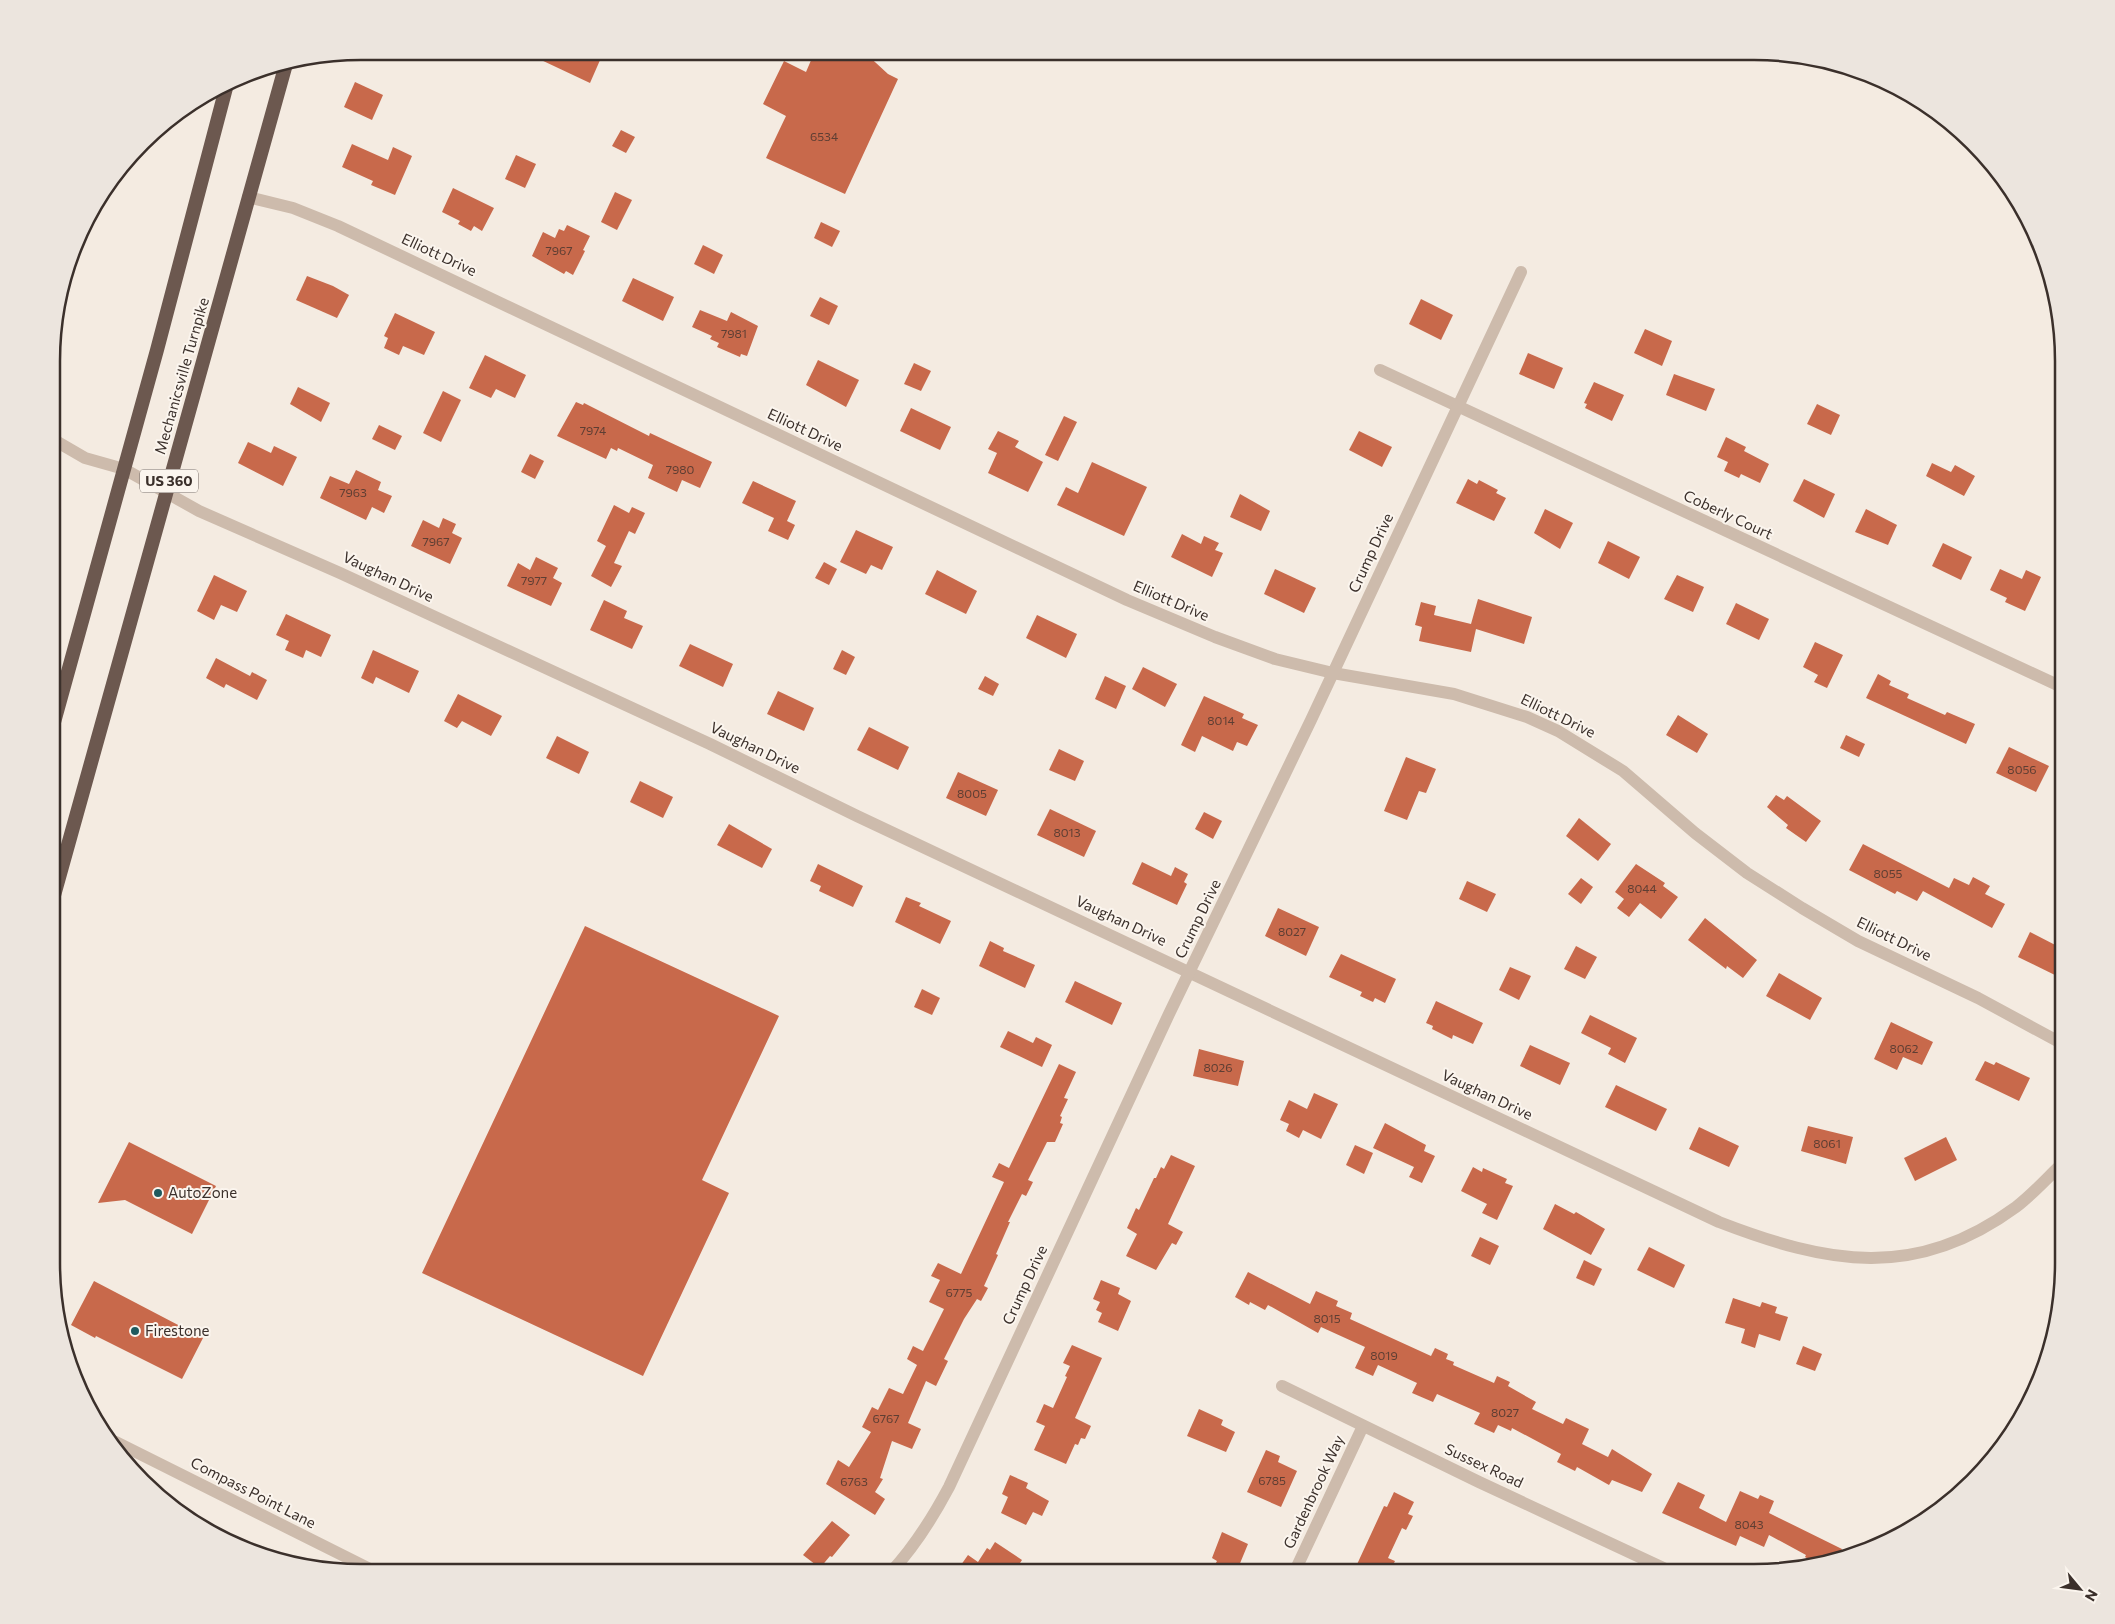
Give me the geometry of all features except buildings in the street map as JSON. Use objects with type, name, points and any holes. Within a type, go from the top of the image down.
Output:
[{"type":"highway","name":"Mechanicsville Turnpike","points":[[60,873],[284,70]]},
{"type":"highway","name":"Mechanicsville Turnpike","points":[[60,701],[208,163],[225,93]]},
{"type":"street","name":"Elliott Drive","points":[[248,197],[293,208],[338,226],[1127,600],[1267,656],[1333,673],[1471,698],[1527,717],[1558,731],[1623,772],[1695,834],[1747,873],[1802,908],[1858,940],[1978,998],[2055,1040]]},
{"type":"street","name":"Crump Drive","points":[[899,1564],[910,1552],[931,1521],[949,1487],[1190,971],[1333,673],[1521,272]]},
{"type":"street","name":"Coberly Court","points":[[1380,370],[2055,684]]},
{"type":"street","name":"Vaughan Drive","points":[[60,443],[85,458],[124,469],[199,511],[340,573],[710,744],[857,816],[1190,971],[1719,1222],[1761,1238],[1796,1249],[1842,1258],[1864,1260],[1897,1257],[1929,1250],[1960,1239],[1993,1222],[2018,1206],[2055,1171]]},
{"type":"street","name":"Sussex Road","points":[[1282,1386],[1654,1564]]},
{"type":"street","name":"Gardenbrook Way","points":[[1298,1564],[1363,1426]]},
{"type":"street","name":"Compass Point Lane","points":[[121,1444],[360,1564]]},
{"type":"place","name":"AutoZone","points":[[158,1193]]},
{"type":"place","name":"Firestone","points":[[135,1331]]}]
